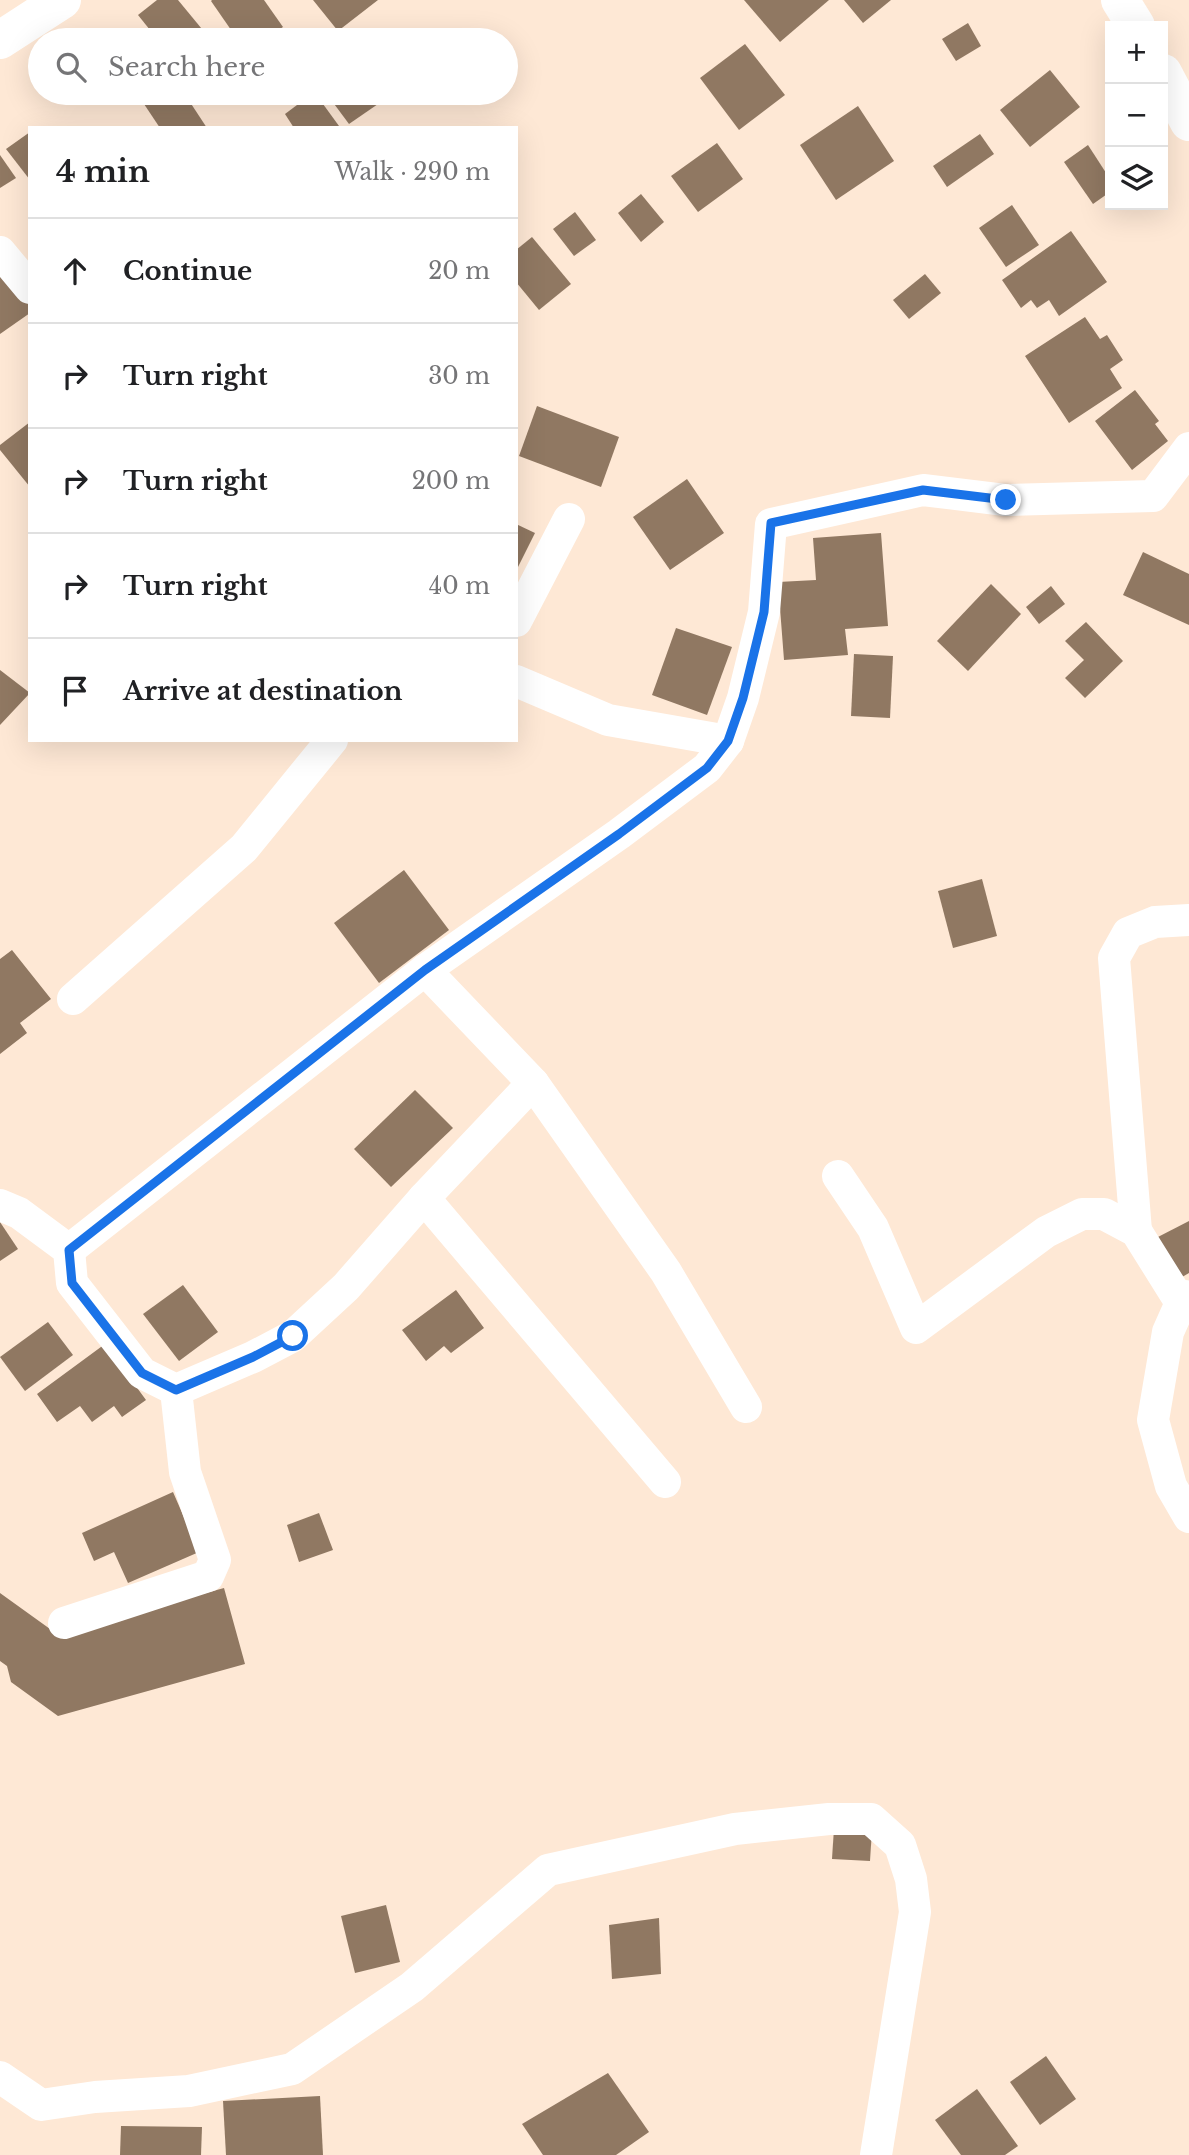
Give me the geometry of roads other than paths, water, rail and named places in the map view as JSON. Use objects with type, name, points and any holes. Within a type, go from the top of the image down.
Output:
[{"type":"main road","points":[[0,40],[62,0]]},
{"type":"main road","points":[[1121,0],[1133,21]]},
{"type":"main road","points":[[1168,82],[1189,122]]},
{"type":"street","points":[[0,252],[28,286]]},
{"type":"street","points":[[69,1250],[425,970],[619,834],[707,768],[728,741],[743,698],[764,612],[771,523],[923,490],[1006,500],[1153,496],[1189,448]]},
{"type":"street","points":[[518,617],[569,519]]},
{"type":"street","points":[[518,682],[608,720],[728,741]]},
{"type":"street","points":[[73,999],[244,848],[330,742]]},
{"type":"street","points":[[1189,920],[1155,922],[1128,933],[1114,958],[1136,1231],[1176,1295],[1187,1297],[1168,1332],[1153,1420],[1171,1486],[1189,1517]]},
{"type":"street","points":[[425,970],[533,1083],[666,1272],[746,1407]]},
{"type":"street","points":[[0,1205],[19,1213],[69,1250],[72,1283],[142,1373],[176,1390],[253,1357],[293,1336],[346,1287],[424,1198],[533,1083]]},
{"type":"street","points":[[838,1176],[873,1228],[916,1328],[1046,1232],[1082,1214],[1104,1214],[1136,1231]]},
{"type":"street","points":[[424,1198],[665,1482]]},
{"type":"street","points":[[64,1623],[208,1576],[215,1560],[185,1472],[176,1390]]},
{"type":"street","points":[[0,2077],[41,2105],[95,2096],[189,2091],[292,2069],[412,1987],[548,1870],[735,1829],[829,1819],[871,1819],[900,1845],[911,1879],[915,1912],[876,2155]]}]
